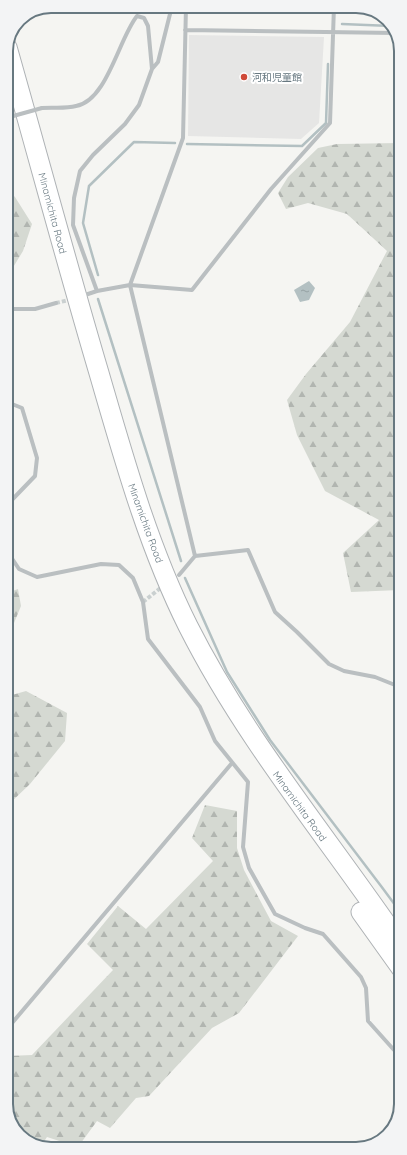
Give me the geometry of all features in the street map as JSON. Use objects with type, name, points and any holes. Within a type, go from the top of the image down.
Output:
[{"type":"highway","name":"Minamichita Road","points":[[13,69],[73,286],[131,485],[147,531],[169,586],[188,627],[214,674],[256,742],[394,935]]},
{"type":"highway","name":"Minamichita Road","points":[[13,117],[83,366],[116,472],[157,586],[176,631],[202,680],[265,779],[394,958]]},
{"type":"street","points":[[97,291],[73,225],[74,198],[80,171],[93,155],[125,124],[139,105],[152,69],[158,62],[170,13]]},
{"type":"street","points":[[186,13],[183,138],[130,285],[195,556]]},
{"type":"street","points":[[85,295],[97,291],[130,285],[192,290],[271,189],[330,123],[334,13]]},
{"type":"street","points":[[13,116],[42,108],[77,106],[95,96],[113,65],[131,23],[137,16],[144,18],[148,26],[152,69]]},
{"type":"street","points":[[185,30],[389,33]]},
{"type":"street","points":[[13,309],[35,309],[56,303]]},
{"type":"street","points":[[13,404],[22,408],[37,458],[35,476],[13,498]]},
{"type":"street","points":[[179,575],[195,556],[248,550],[275,612],[298,632],[329,664],[344,671],[375,677],[394,685]]},
{"type":"street","points":[[13,560],[19,569],[37,577],[101,564],[119,565],[133,578],[143,602],[148,639],[200,708],[216,741],[248,782],[243,847],[249,868],[275,914],[305,928],[323,934],[361,977],[366,988],[368,1022],[394,1050]]},
{"type":"street","points":[[13,1023],[232,763]]},
{"type":"shaded area","points":[[189,35],[324,37],[319,123],[301,139],[188,136]]},
{"type":"green space","points":[[394,143],[394,590],[351,592],[343,553],[379,520],[325,491],[297,435],[287,400],[306,374],[350,322],[387,251],[347,214],[308,203],[286,209],[278,193],[288,177],[318,148],[337,144]]},
{"type":"green space","points":[[13,196],[32,224],[23,251],[13,267]]},
{"type":"green space","points":[[18,589],[21,606],[13,625],[13,591]]},
{"type":"green space","points":[[26,691],[67,713],[65,741],[30,784],[13,800],[13,695]]},
{"type":"green space","points":[[205,805],[237,811],[237,848],[244,870],[271,921],[298,936],[239,1013],[212,1028],[149,1096],[136,1098],[110,1128],[97,1121],[82,1142],[62,1142],[47,1137],[44,1141],[32,1137],[22,1129],[14,1114],[13,1056],[32,1055],[113,970],[87,944],[118,906],[146,929],[213,861],[192,838]]},
{"type":"water","points":[[309,281],[315,288],[309,300],[300,302],[294,290]]},
{"type":"waterway","points":[[342,24],[385,26]]},
{"type":"waterway","points":[[187,144],[302,146],[326,123],[328,64]]},
{"type":"waterway","points":[[98,275],[83,223],[89,186],[134,142],[175,143]]},
{"type":"waterway","points":[[98,299],[181,561]]},
{"type":"waterway","points":[[185,578],[227,672],[270,740],[394,904]]},
{"type":"tunnel","points":[[56,303],[73,299]]},
{"type":"tunnel","points":[[143,602],[163,586]]},
{"type":"place","name":"河和児童館","points":[[244,77]]}]
